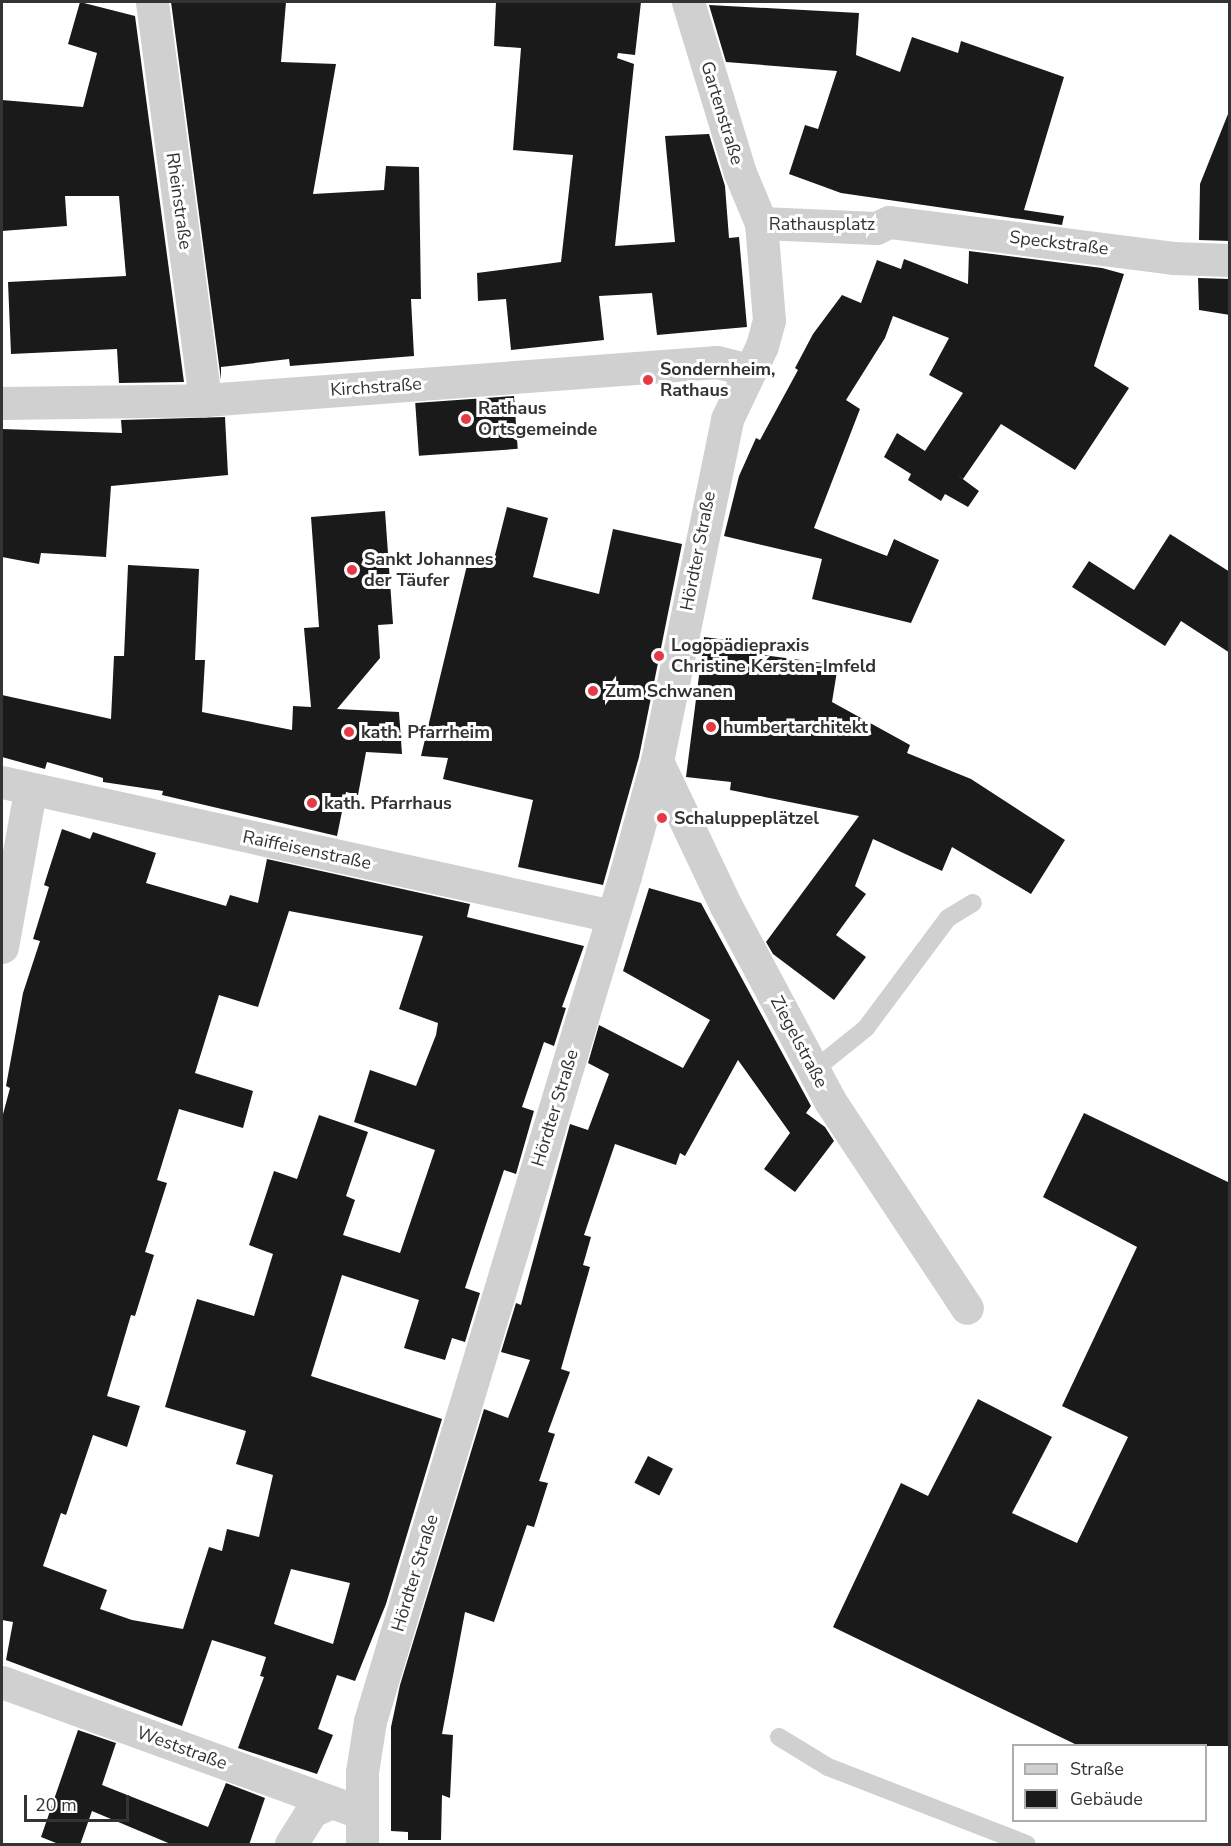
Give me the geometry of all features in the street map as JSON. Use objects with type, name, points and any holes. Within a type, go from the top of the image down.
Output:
[{"type":"street","name":"Rheinstraße","points":[[152,2],[205,400]]},
{"type":"street","name":"Gartenstraße","points":[[688,2],[740,173],[761,223]]},
{"type":"street","name":"Rathausplatz","points":[[750,370],[769,321],[761,223],[876,228],[889,222]]},
{"type":"street","name":"Speckstraße","points":[[889,222],[1173,258],[1230,260]]},
{"type":"street","name":"Kirchstraße","points":[[2,404],[205,400],[717,362],[750,370]]},
{"type":"street","name":"Hördter Straße","points":[[362,1829],[362,1772],[370,1721],[657,761],[715,465],[727,419],[750,370]]},
{"type":"street","name":"Ziegelstraße","points":[[657,761],[726,906],[830,1101],[967,1308]]},
{"type":"street","name":"Raiffeisenstraße","points":[[16,786],[612,916]]},
{"type":"street","points":[[2,937],[16,786]]},
{"type":"street","name":"Weststraße","points":[[2,1682],[331,1802],[362,1829]]},
{"type":"street","points":[[291,1845],[312,1811],[331,1802]]},
{"type":"lane","points":[[814,1070],[866,1028],[948,918],[973,903]]},
{"type":"lane","points":[[779,1737],[828,1767],[1027,1845]]},
{"type":"building","points":[[80,2],[135,16],[184,382],[119,383],[117,349],[11,354],[8,282],[126,276],[119,196],[65,196],[67,226],[2,231],[2,100],[83,107],[97,53],[68,44]]},
{"type":"building","points":[[171,2],[286,2],[281,62],[336,64],[313,194],[384,190],[386,166],[419,167],[421,299],[411,299],[414,356],[290,366],[289,359],[221,367],[221,380]]},
{"type":"building","points":[[496,2],[641,2],[635,55],[618,53],[617,58],[634,64],[615,246],[675,242],[665,136],[709,134],[725,186],[729,238],[739,237],[747,327],[657,335],[652,293],[599,296],[604,340],[511,350],[506,299],[478,301],[477,273],[561,262],[573,155],[513,150],[521,48],[494,46]]},
{"type":"building","points":[[709,5],[859,13],[856,55],[900,72],[912,37],[958,53],[961,41],[1064,77],[1024,210],[1064,216],[1062,225],[841,193],[789,174],[805,125],[818,129],[837,71],[726,62]]},
{"type":"building","points":[[1228,114],[1230,241],[1199,240],[1200,184]]},
{"type":"building","points":[[969,251],[1102,268],[1124,274],[1094,366],[1129,388],[1075,470],[1001,424],[963,479],[956,474],[979,491],[968,507],[945,494],[941,501],[908,480],[911,474],[884,457],[897,433],[925,451],[963,393],[929,375],[949,338],[893,316],[885,338],[846,400],[860,409],[814,528],[887,556],[894,539],[939,560],[911,623],[812,599],[822,559],[724,536],[739,476],[756,438],[760,440],[798,370],[795,368],[813,334],[842,295],[861,303],[877,260],[901,269],[904,259],[968,284]]},
{"type":"building","points":[[1198,278],[1230,279],[1230,315],[1199,310]]},
{"type":"building","name":"Rathaus Ortsgemeinde","points":[[514,396],[518,449],[419,456],[415,403]]},
{"type":"building","points":[[225,417],[228,475],[111,486],[106,557],[41,553],[39,564],[2,557],[2,429],[122,433],[121,420]]},
{"type":"building","points":[[507,507],[548,518],[533,577],[599,594],[613,529],[682,544],[639,757],[603,885],[518,867],[533,800],[443,779],[448,758],[421,756],[468,561],[492,567]]},
{"type":"building","points":[[385,511],[393,624],[378,625],[380,658],[337,709],[399,712],[402,754],[366,752],[358,795],[346,792],[337,836],[162,795],[163,791],[103,782],[103,778],[47,762],[45,769],[2,757],[2,695],[111,719],[114,656],[124,656],[128,565],[199,569],[195,660],[205,660],[202,712],[292,730],[293,706],[311,707],[304,628],[319,627],[311,517]]},
{"type":"building","points":[[1170,534],[1230,572],[1230,653],[1181,621],[1165,646],[1072,587],[1089,561],[1134,590]]},
{"type":"building","points":[[704,637],[764,645],[763,655],[838,665],[832,702],[910,745],[907,753],[971,779],[1065,840],[1031,894],[952,847],[942,871],[873,839],[855,886],[866,894],[836,935],[866,957],[834,1000],[773,954],[766,942],[859,816],[730,790],[731,782],[686,777]]},
{"type":"building","points":[[62,829],[90,839],[93,832],[156,853],[146,883],[226,906],[230,895],[258,903],[267,859],[470,904],[467,917],[584,946],[562,1007],[566,1008],[554,1046],[544,1042],[522,1107],[534,1111],[516,1174],[504,1170],[465,1288],[480,1293],[465,1342],[452,1338],[445,1360],[404,1348],[419,1300],[342,1275],[311,1376],[442,1419],[386,1604],[355,1681],[337,1675],[318,1729],[333,1735],[317,1774],[238,1748],[264,1677],[260,1676],[266,1657],[212,1640],[182,1726],[6,1660],[13,1622],[2,1620],[2,1118],[10,1088],[6,1086],[23,993],[40,941],[33,939],[49,887],[44,885]],"holes":[[[289,911],[423,936],[399,1009],[438,1023],[436,1035],[416,1086],[370,1070],[354,1122],[435,1150],[400,1253],[343,1235],[355,1200],[346,1196],[368,1132],[319,1115],[297,1179],[274,1171],[249,1245],[273,1254],[254,1316],[197,1299],[165,1407],[246,1431],[236,1464],[273,1475],[259,1537],[227,1529],[222,1551],[209,1547],[183,1629],[132,1620],[100,1609],[107,1590],[43,1566],[61,1513],[66,1515],[93,1435],[127,1447],[140,1406],[107,1396],[131,1315],[135,1316],[154,1255],[145,1252],[167,1183],[157,1180],[179,1109],[243,1128],[253,1091],[195,1073],[219,995],[258,1007]],[[291,1569],[350,1583],[333,1644],[274,1624]]]},
{"type":"building","points":[[649,888],[701,903],[811,1106],[806,1113],[825,1127],[834,1141],[795,1192],[764,1169],[790,1133],[738,1060],[685,1156],[680,1153],[676,1165],[615,1144],[584,1235],[591,1237],[583,1265],[590,1267],[561,1369],[570,1372],[548,1432],[555,1434],[539,1481],[548,1483],[534,1527],[527,1525],[494,1622],[465,1612],[442,1734],[453,1735],[450,1798],[442,1795],[441,1840],[408,1840],[408,1832],[391,1831],[391,1727],[400,1685],[484,1409],[508,1418],[530,1360],[501,1352],[516,1303],[521,1305],[570,1124],[588,1130],[609,1074],[588,1063],[599,1025],[683,1068],[710,1020],[623,971]]},
{"type":"building","points":[[1084,1113],[1230,1183],[1230,1746],[1075,1744],[833,1627],[901,1483],[928,1496],[978,1399],[1052,1437],[1012,1513],[1077,1543],[1128,1437],[1062,1406],[1137,1247],[1043,1197]]},
{"type":"building","points":[[648,1456],[673,1469],[659,1495],[634,1483]]},
{"type":"building","points":[[78,1730],[116,1743],[102,1785],[208,1827],[226,1783],[265,1798],[249,1845],[173,1845],[92,1811],[80,1845],[61,1845],[41,1837]]},
{"type":"place","name":"Sondernheim, Rathaus","points":[[648,380]]},
{"type":"place","name":"Rathaus Ortsgemeinde","points":[[466,419]]},
{"type":"place","name":"Sankt Johannes der Täufer","points":[[352,570]]},
{"type":"place","name":"Logopädiepraxis Christine Kersten-Imfeld","points":[[659,656]]},
{"type":"place","name":"Zum Schwanen","points":[[593,691]]},
{"type":"place","name":"humbertarchitekt","points":[[711,727]]},
{"type":"place","name":"kath. Pfarrheim","points":[[349,732]]},
{"type":"place","name":"kath. Pfarrhaus","points":[[312,803]]},
{"type":"place","name":"Schaluppeplätzel","points":[[662,818]]}]
